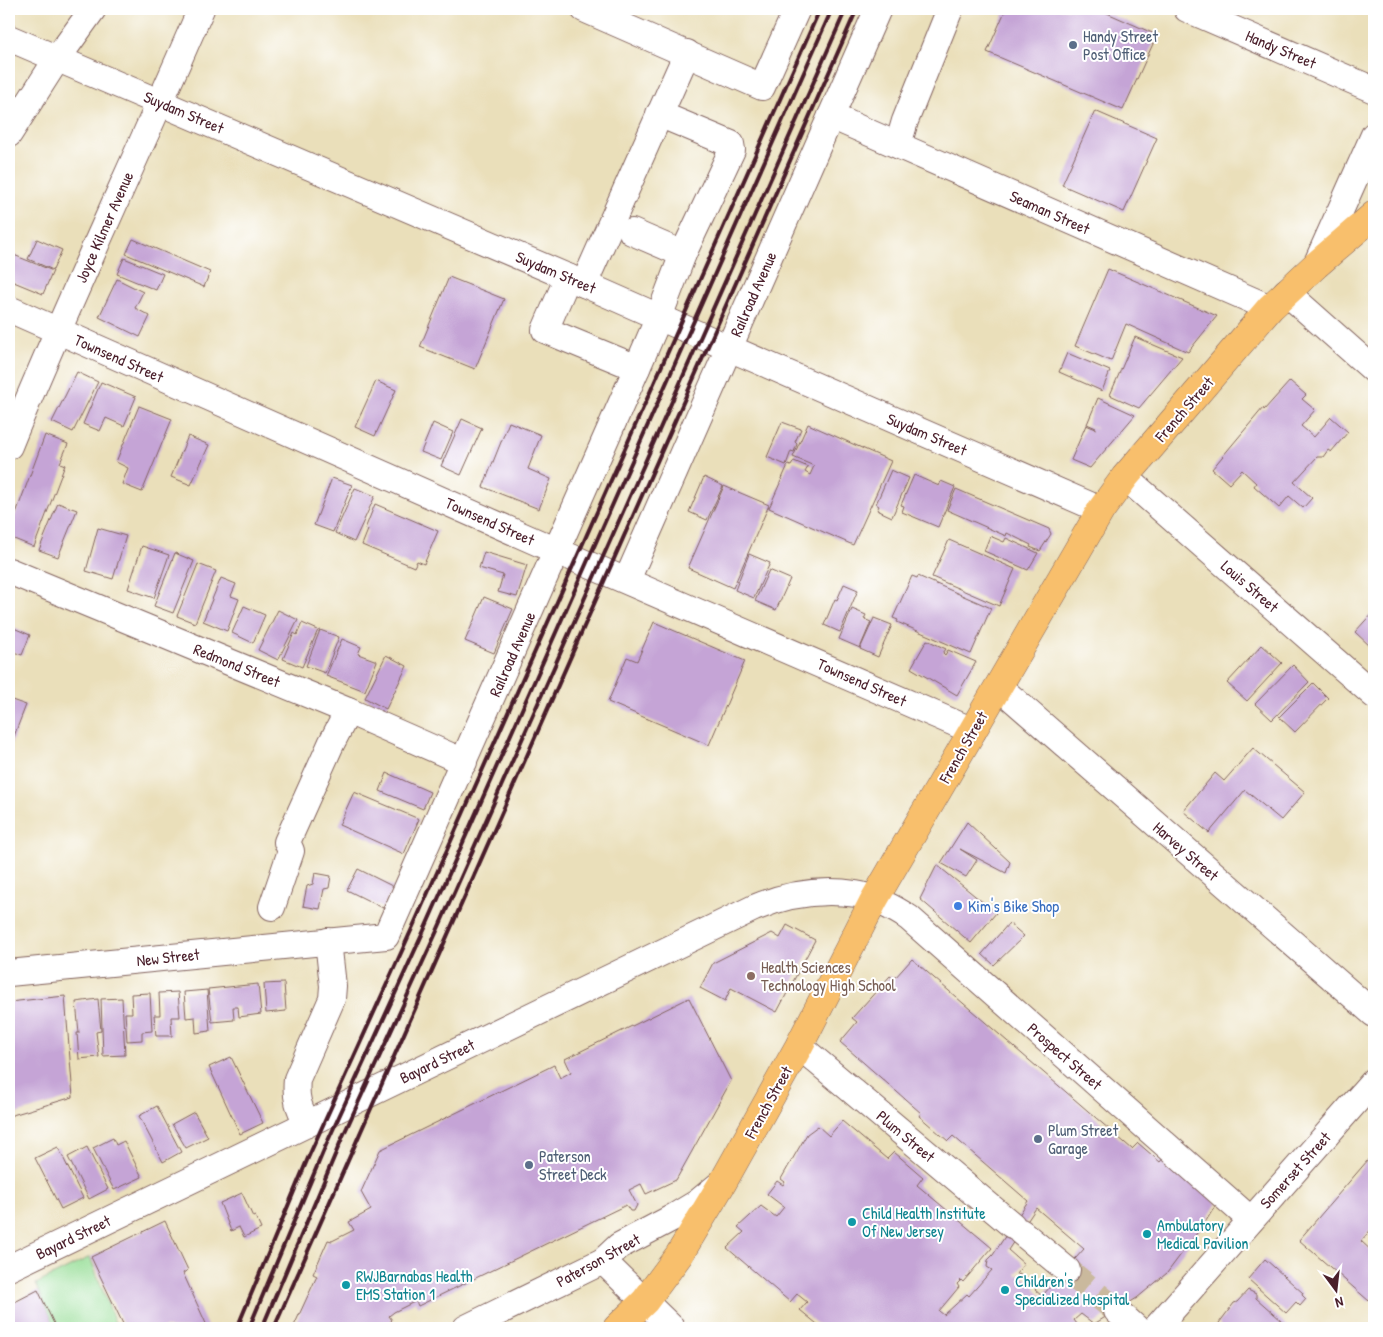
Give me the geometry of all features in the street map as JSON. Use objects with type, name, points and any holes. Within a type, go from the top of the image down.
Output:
[{"type":"main road","name":"French Street","points":[[618,1328],[645,1301],[679,1255],[723,1182],[799,1046],[874,900],[1102,510],[1125,477],[1278,300],[1374,215]]},
{"type":"street","points":[[9,134],[57,59],[93,9]]},
{"type":"street","name":"Joyce Kilmer Avenue","points":[[9,446],[57,331],[201,9]]},
{"type":"street","points":[[584,9],[762,87],[797,9]]},
{"type":"street","name":"Railroad Avenue","points":[[627,580],[878,9]]},
{"type":"street","points":[[898,145],[905,121],[950,9]]},
{"type":"street","name":"Handy Street","points":[[1187,9],[1374,90]]},
{"type":"street","name":"Suydam Street","points":[[9,38],[576,280],[1102,510]]},
{"type":"street","points":[[637,368],[545,330],[576,280],[659,114],[687,53]]},
{"type":"street","name":"Railroad Avenue","points":[[328,942],[386,936],[637,368],[683,254],[732,150],[731,144],[659,114]]},
{"type":"street","name":"Seaman Street","points":[[831,116],[1278,300],[1374,370]]},
{"type":"street","points":[[1316,265],[1374,135]]},
{"type":"street","points":[[632,232],[683,254]]},
{"type":"street","name":"Townsend Street","points":[[9,309],[557,551],[973,731]]},
{"type":"street","name":"Louis Street","points":[[1125,477],[1374,695]]},
{"type":"street","name":"Redmond Street","points":[[9,571],[348,711],[464,762]]},
{"type":"street","name":"Harvey Street","points":[[999,687],[1374,1014]]},
{"type":"street","points":[[272,906],[291,850],[287,842],[348,711]]},
{"type":"street","name":"Bayard Street","points":[[9,1268],[774,900],[800,894],[834,891],[857,894],[874,900]]},
{"type":"street","name":"Prospect Street","points":[[874,900],[892,907],[909,918],[1251,1220]]},
{"type":"street","points":[[307,1124],[297,1102],[297,1079],[332,999],[333,986],[328,942]]},
{"type":"street","name":"New Street","points":[[9,973],[328,942]]},
{"type":"street","name":"Plum Street","points":[[799,1046],[1067,1270]]},
{"type":"street","name":"Somerset Street","points":[[1156,1328],[1374,1081]]},
{"type":"street","name":"Paterson Street","points":[[466,1328],[603,1261],[620,1246],[697,1204],[723,1182]]},
{"type":"street","points":[[603,1261],[672,1328]]},
{"type":"street","points":[[1117,1311],[1136,1328]]},
{"type":"green space","points":[[90,1257],[117,1328],[56,1328],[36,1284]]},
{"type":"building","points":[[1006,9],[1098,9],[1157,35],[1123,110],[987,52]]},
{"type":"building","points":[[1095,111],[1157,138],[1124,212],[1062,185]]},
{"type":"building","points":[[37,239],[62,250],[53,270],[28,259]]},
{"type":"building","points":[[133,239],[210,272],[204,287],[126,254]]},
{"type":"building","points":[[9,253],[53,271],[43,294],[9,280]]},
{"type":"building","points":[[124,258],[163,274],[156,290],[117,274]]},
{"type":"building","points":[[1108,269],[1217,316],[1188,352],[1126,324],[1111,361],[1075,346]]},
{"type":"building","points":[[449,277],[504,299],[475,369],[420,347]]},
{"type":"building","points":[[117,279],[143,292],[135,308],[150,316],[140,337],[99,317]]},
{"type":"building","points":[[1135,337],[1182,357],[1139,408],[1110,395]]},
{"type":"building","points":[[1067,353],[1110,371],[1102,391],[1059,372]]},
{"type":"building","points":[[77,372],[98,382],[73,432],[52,422]]},
{"type":"building","points":[[376,381],[396,390],[375,436],[355,427]]},
{"type":"building","points":[[1290,381],[1306,395],[1302,399],[1315,410],[1301,426],[1314,437],[1331,417],[1348,432],[1331,452],[1328,450],[1323,457],[1317,457],[1294,482],[1312,498],[1303,508],[1289,496],[1279,508],[1254,486],[1256,483],[1242,470],[1229,484],[1212,469],[1263,408],[1264,410]]},
{"type":"building","points":[[101,382],[136,397],[124,426],[106,418],[100,431],[83,424]]},
{"type":"building","points":[[1098,398],[1135,415],[1090,468],[1071,460],[1086,425],[1096,429],[1087,424]]},
{"type":"building","points":[[139,406],[172,419],[142,492],[122,484],[128,468],[116,462]]},
{"type":"building","points":[[462,419],[482,428],[461,475],[441,466]]},
{"type":"building","points":[[509,422],[541,435],[528,469],[551,479],[539,509],[483,487]]},
{"type":"building","points":[[782,422],[801,429],[795,442],[797,444],[794,452],[791,451],[786,465],[767,457]]},
{"type":"building","points":[[433,423],[453,432],[441,460],[421,452]]},
{"type":"building","points":[[808,424],[891,461],[853,545],[769,508],[788,465],[791,466],[794,461],[808,467],[805,472],[810,475],[814,466],[793,457]]},
{"type":"building","points":[[45,435],[68,444],[60,463],[65,465],[34,547],[9,537],[9,532]]},
{"type":"building","points":[[188,436],[209,445],[191,485],[171,477]]},
{"type":"building","points":[[891,470],[909,478],[892,517],[877,510],[879,506],[876,504]]},
{"type":"building","points":[[914,475],[939,486],[941,481],[955,487],[938,527],[902,512],[904,506],[901,505]]},
{"type":"building","points":[[704,477],[723,486],[707,520],[689,512]]},
{"type":"building","points":[[332,478],[352,485],[333,532],[314,525]]},
{"type":"building","points":[[724,486],[769,505],[733,588],[688,568]]},
{"type":"building","points":[[355,488],[375,496],[354,542],[335,533]]},
{"type":"building","points":[[956,489],[1049,529],[1051,534],[1040,551],[1007,533],[1006,536],[947,510]]},
{"type":"building","points":[[58,503],[77,510],[58,557],[39,550]]},
{"type":"building","points":[[375,504],[438,531],[424,564],[417,561],[414,567],[362,545],[368,530],[365,529]]},
{"type":"building","points":[[98,528],[126,536],[113,579],[86,571]]},
{"type":"building","points":[[990,536],[1004,542],[1006,538],[1038,553],[1028,570],[984,551]]},
{"type":"building","points":[[949,540],[1015,569],[999,606],[932,577]]},
{"type":"building","points":[[142,546],[169,555],[154,598],[128,589]]},
{"type":"building","points":[[484,552],[527,565],[517,597],[498,592],[503,575],[479,568]]},
{"type":"building","points":[[175,553],[194,561],[173,613],[154,606]]},
{"type":"building","points":[[749,554],[770,563],[754,598],[735,590]]},
{"type":"building","points":[[198,564],[216,571],[195,623],[177,616]]},
{"type":"building","points":[[769,570],[790,579],[776,610],[755,601]]},
{"type":"building","points":[[912,576],[917,578],[918,576],[991,608],[971,654],[897,622],[898,620],[893,618]]},
{"type":"building","points":[[221,578],[236,584],[231,596],[239,599],[227,631],[203,621]]},
{"type":"building","points":[[844,584],[858,590],[840,632],[824,625],[835,599],[837,600]]},
{"type":"building","points":[[484,597],[513,609],[494,653],[465,641]]},
{"type":"building","points":[[244,606],[265,615],[253,643],[232,633]]},
{"type":"building","points":[[852,609],[866,615],[864,619],[871,622],[860,648],[839,639]]},
{"type":"building","points":[[278,610],[298,620],[278,660],[258,650]]},
{"type":"building","points":[[1374,611],[1374,643],[1371,647],[1355,632]]},
{"type":"building","points":[[874,618],[892,625],[878,657],[860,649]]},
{"type":"building","points":[[654,622],[745,661],[709,745],[608,702],[627,657],[637,661]]},
{"type":"building","points":[[302,623],[318,630],[302,667],[283,659],[294,633],[297,635]]},
{"type":"building","points":[[9,626],[30,635],[22,655],[9,650]]},
{"type":"building","points":[[320,630],[339,637],[325,673],[306,666]]},
{"type":"building","points":[[342,639],[361,647],[358,654],[377,661],[365,691],[326,676]]},
{"type":"building","points":[[927,640],[946,649],[943,653],[945,655],[948,650],[976,662],[957,695],[911,668]]},
{"type":"building","points":[[1262,645],[1282,663],[1247,701],[1227,683]]},
{"type":"building","points":[[386,655],[407,666],[386,709],[365,698]]},
{"type":"building","points":[[1293,665],[1309,682],[1272,720],[1255,704]]},
{"type":"building","points":[[1313,683],[1328,698],[1295,732],[1279,717]]},
{"type":"building","points":[[9,699],[26,705],[9,749]]},
{"type":"building","points":[[1253,748],[1305,792],[1281,820],[1245,790],[1209,833],[1183,811],[1215,773],[1224,781]]},
{"type":"building","points":[[387,773],[430,792],[423,809],[380,791]]},
{"type":"building","points":[[354,792],[419,819],[404,854],[339,825]]},
{"type":"building","points":[[967,822],[1010,862],[1006,873],[960,849],[977,860],[966,877],[941,863]]},
{"type":"building","name":"Kim's Bike Shop","points":[[937,865],[996,913],[971,943],[920,899]]},
{"type":"building","points":[[358,869],[394,887],[383,908],[347,890]]},
{"type":"building","points":[[315,873],[331,876],[329,888],[324,889],[320,909],[303,906],[307,886],[313,884]]},
{"type":"building","points":[[1009,923],[1024,936],[994,965],[982,954]]},
{"type":"building","name":"Health Sciences Technology High School","points":[[787,925],[815,940],[777,1012],[731,988],[725,1001],[700,988],[713,963],[772,933],[780,938]]},
{"type":"building","points":[[912,959],[1132,1149],[1138,1143],[1160,1162],[1165,1156],[1217,1203],[1206,1221],[1167,1273],[1137,1298],[1094,1324],[1081,1314],[1074,1320],[1080,1328],[822,1328],[800,1310],[807,1302],[797,1294],[790,1302],[727,1248],[744,1232],[738,1227],[761,1206],[776,1217],[784,1207],[767,1194],[777,1181],[783,1185],[785,1182],[781,1179],[807,1134],[818,1126],[829,1136],[842,1121],[887,1159],[894,1152],[923,1177],[917,1185],[992,1248],[963,1282],[961,1280],[957,1284],[959,1287],[939,1311],[944,1315],[967,1294],[969,1296],[992,1270],[987,1267],[988,1260],[1028,1201],[953,1136],[948,1141],[919,1116],[921,1113],[840,1042],[857,1022],[852,1018],[890,976],[894,979]],"holes":[[[1036,1208],[1084,1249],[1042,1296],[1035,1290],[1032,1283],[1016,1274],[1024,1264],[1008,1250]]]},
{"type":"building","points":[[284,983],[286,1011],[266,1013],[264,984]]},
{"type":"building","points":[[258,984],[261,1014],[239,1017],[238,1007],[233,1007],[234,1020],[212,1022],[208,989]]},
{"type":"building","points":[[207,990],[210,1031],[196,1033],[195,1017],[186,1018],[184,992]]},
{"type":"building","points":[[178,992],[180,1017],[171,1017],[172,1036],[156,1036],[154,1015],[160,1015],[159,993]]},
{"type":"building","points":[[150,993],[152,1031],[142,1032],[142,1040],[127,1041],[125,1013],[132,1013],[131,994]]},
{"type":"building","points":[[65,996],[73,1097],[9,1116],[9,1002]]},
{"type":"building","points":[[122,998],[125,1055],[103,1056],[101,999]]},
{"type":"building","name":"Paterson Street Deck","points":[[689,998],[731,1081],[676,1180],[646,1194],[641,1184],[629,1190],[637,1205],[634,1211],[630,1211],[626,1205],[418,1306],[416,1301],[389,1316],[392,1320],[384,1328],[293,1328],[317,1276],[313,1274],[328,1240],[332,1241],[354,1230],[349,1222],[371,1210],[361,1192],[380,1150],[554,1065],[560,1078],[571,1072],[565,1059]]},
{"type":"building","points":[[98,999],[101,1031],[96,1032],[99,1057],[79,1059],[76,1002]]},
{"type":"building","points":[[231,1057],[263,1123],[240,1134],[209,1067]]},
{"type":"building","points":[[157,1106],[181,1152],[163,1162],[139,1116]]},
{"type":"building","points":[[194,1112],[208,1137],[186,1148],[172,1124]]},
{"type":"building","points":[[113,1138],[116,1145],[124,1141],[142,1177],[114,1190],[93,1148]]},
{"type":"building","points":[[58,1147],[83,1198],[61,1209],[35,1158]]},
{"type":"building","points":[[87,1147],[108,1189],[89,1199],[68,1157]]},
{"type":"building","points":[[1374,1153],[1374,1226],[1361,1241],[1374,1253],[1374,1294],[1369,1301],[1299,1240]]},
{"type":"building","points":[[242,1193],[261,1229],[244,1237],[239,1227],[231,1231],[220,1203]]},
{"type":"building","points":[[165,1221],[188,1270],[183,1273],[208,1328],[125,1328],[91,1257]]},
{"type":"building","points":[[1265,1259],[1303,1293],[1302,1295],[1306,1299],[1300,1306],[1296,1302],[1286,1313],[1248,1279]]},
{"type":"building","points":[[38,1290],[56,1328],[9,1328],[9,1305]]},
{"type":"building","points":[[1248,1290],[1256,1294],[1256,1298],[1290,1328],[1221,1328],[1219,1323],[1234,1303]]},
{"type":"tunnel","points":[[1067,1270],[1117,1311]]},
{"type":"railway","points":[[237,1328],[308,1158],[415,922],[820,9]]},
{"type":"railway","points":[[249,1328],[326,1145],[426,926],[832,9]]},
{"type":"railway","points":[[262,1328],[343,1136],[437,931],[846,9]]},
{"type":"railway","points":[[274,1328],[857,9]]},
{"type":"place","name":"Handy Street Post Office","points":[[1073,45]]},
{"type":"place","name":"Kim's Bike Shop","points":[[958,906]]},
{"type":"place","name":"Health Sciences Technology High School","points":[[751,976]]},
{"type":"place","name":"Plum Street Garage","points":[[1038,1139]]},
{"type":"place","name":"Paterson Street Deck","points":[[529,1165]]},
{"type":"place","name":"Child Health Institute Of New Jersey","points":[[852,1222]]},
{"type":"place","name":"Ambulatory Medical Pavilion","points":[[1147,1234]]},
{"type":"place","name":"RWJBarnabas Health EMS Station 1","points":[[346,1285]]},
{"type":"place","name":"Children's Specialized Hospital","points":[[1005,1290]]}]
